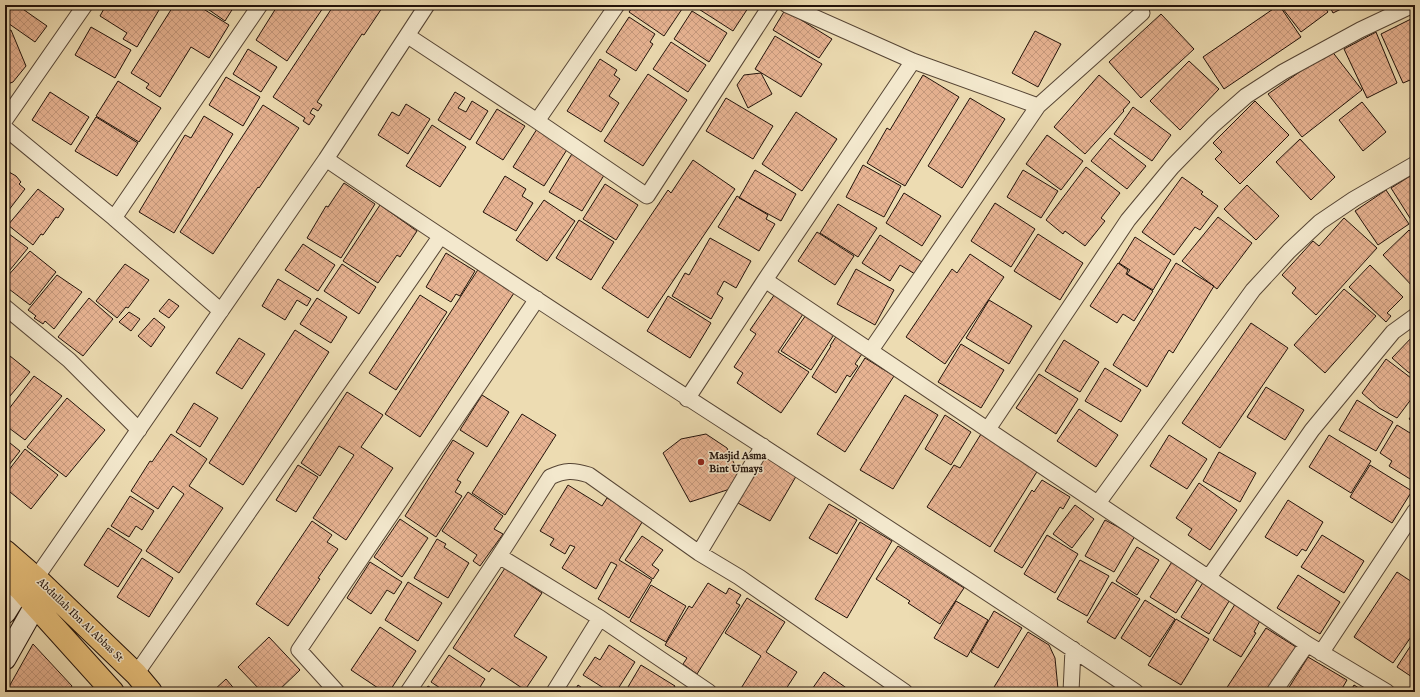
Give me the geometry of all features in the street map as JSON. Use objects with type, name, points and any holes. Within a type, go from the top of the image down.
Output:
[{"type":"main road","name":"Abdullah Ibn Al Abbas St","points":[[5,551],[35,606],[112,692]]},
{"type":"main road","name":"Abdullah Ibn Al Abbas St","points":[[20,580],[136,674],[151,692]]},
{"type":"street","points":[[5,120],[85,5]]},
{"type":"street","points":[[114,218],[260,5]]},
{"type":"street","points":[[5,614],[20,580],[139,430],[326,159],[427,5]]},
{"type":"street","points":[[537,121],[617,5]]},
{"type":"street","points":[[408,36],[647,196],[771,5]]},
{"type":"street","points":[[787,5],[913,61],[1038,106]]},
{"type":"street","points":[[988,429],[1128,220],[1172,167],[1213,125],[1246,96],[1283,72],[1360,30],[1413,5]]},
{"type":"street","points":[[871,350],[1038,106],[1142,13]]},
{"type":"street","points":[[687,398],[913,61]]},
{"type":"street","points":[[5,128],[114,218],[221,311]]},
{"type":"street","points":[[326,159],[440,237],[763,446],[1073,649],[1136,692]]},
{"type":"street","points":[[1098,503],[1253,290],[1289,251],[1320,222],[1354,199],[1415,164]]},
{"type":"street","points":[[136,674],[440,237]]},
{"type":"street","points":[[765,280],[1307,644],[1387,692]]},
{"type":"street","points":[[337,692],[299,650],[537,300]]},
{"type":"street","points":[[5,307],[69,360],[139,430]]},
{"type":"street","points":[[1209,577],[1312,430],[1393,332],[1415,316]]},
{"type":"street","points":[[699,553],[763,446]]},
{"type":"street","points":[[408,692],[550,477],[561,472],[577,471],[589,475],[699,553],[739,577],[905,692]]},
{"type":"street","points":[[1321,653],[1415,511]]},
{"type":"street","points":[[499,556],[600,618],[709,692]]},
{"type":"street","points":[[5,658],[35,606]]},
{"type":"street","points":[[554,692],[600,618]]},
{"type":"street","points":[[1274,692],[1307,644]]},
{"type":"street","points":[[1071,692],[1073,649]]},
{"type":"building","points":[[5,5],[17,5],[47,26],[35,42],[5,21]]},
{"type":"building","points":[[106,5],[162,5],[137,47],[123,39],[127,33],[100,16]]},
{"type":"building","points":[[174,5],[197,5],[229,25],[209,58],[191,47],[160,97],[146,88],[149,84],[131,73]]},
{"type":"building","points":[[202,5],[235,5],[225,21]]},
{"type":"building","points":[[278,5],[325,5],[287,61],[256,40]]},
{"type":"building","points":[[334,5],[384,5],[364,35],[362,34],[317,102],[322,105],[318,111],[313,108],[310,113],[315,116],[309,125],[303,121],[305,118],[273,97]]},
{"type":"building","points":[[634,5],[675,5],[682,9],[664,36],[629,12]]},
{"type":"building","points":[[750,5],[733,31],[694,6]]},
{"type":"building","points":[[1279,5],[1301,37],[1224,89],[1203,57]]},
{"type":"building","points":[[1288,5],[1323,5],[1328,12],[1301,32],[1283,9]]},
{"type":"building","points":[[1329,5],[1349,5],[1333,13]]},
{"type":"building","points":[[785,10],[832,39],[819,58],[773,30]]},
{"type":"building","points":[[692,11],[727,33],[709,62],[674,39]]},
{"type":"building","points":[[1161,14],[1194,49],[1141,98],[1109,62]]},
{"type":"building","points":[[629,17],[655,34],[650,42],[653,44],[636,71],[606,52]]},
{"type":"building","points":[[1413,18],[1415,23],[1415,78],[1403,83],[1381,34]]},
{"type":"building","points":[[91,27],[131,50],[115,78],[75,55]]},
{"type":"building","points":[[11,30],[26,66],[13,82],[5,85],[5,32]]},
{"type":"building","points":[[1035,31],[1061,44],[1038,87],[1012,73]]},
{"type":"building","points":[[1376,32],[1397,83],[1367,98],[1344,49]]},
{"type":"building","points":[[775,36],[822,64],[801,97],[755,69]]},
{"type":"building","points":[[671,42],[706,65],[688,92],[653,69]]},
{"type":"building","points":[[248,49],[277,67],[261,92],[233,74]]},
{"type":"building","points":[[1331,50],[1362,90],[1302,137],[1268,94]]},
{"type":"building","points":[[600,59],[617,70],[614,75],[620,79],[609,96],[619,103],[601,132],[567,111]]},
{"type":"building","points":[[1189,61],[1219,89],[1180,130],[1150,101]]},
{"type":"building","points":[[761,73],[772,94],[748,108],[737,85],[744,75]]},
{"type":"building","points":[[648,74],[687,100],[643,166],[604,141]]},
{"type":"building","points":[[923,75],[959,97],[905,186],[867,163],[887,128],[890,130]]},
{"type":"building","points":[[1099,75],[1130,102],[1123,110],[1124,111],[1085,154],[1054,127]]},
{"type":"building","points":[[226,77],[260,97],[243,126],[209,105]]},
{"type":"building","points":[[118,81],[161,108],[139,142],[96,116]]},
{"type":"building","points":[[50,92],[89,117],[71,145],[32,120]]},
{"type":"building","points":[[455,92],[465,98],[458,108],[466,112],[472,101],[488,111],[470,140],[438,120]]},
{"type":"building","points":[[726,98],[773,126],[753,159],[706,131]]},
{"type":"building","points":[[970,98],[1005,119],[962,188],[928,166]]},
{"type":"building","points":[[1255,101],[1289,135],[1240,184],[1215,159],[1222,152],[1213,143]]},
{"type":"building","points":[[1362,102],[1386,132],[1363,151],[1339,120]]},
{"type":"building","points":[[406,104],[430,119],[408,154],[378,135],[392,112],[399,116]]},
{"type":"building","points":[[263,105],[299,128],[213,254],[180,232]]},
{"type":"building","points":[[1133,107],[1171,135],[1152,161],[1114,134]]},
{"type":"building","points":[[497,109],[525,126],[503,160],[476,143]]},
{"type":"building","points":[[796,112],[837,139],[802,191],[762,164]]},
{"type":"building","points":[[204,116],[233,134],[174,233],[139,212],[185,135],[191,138]]},
{"type":"building","points":[[96,117],[138,143],[117,176],[75,151]]},
{"type":"building","points":[[432,125],[466,147],[440,187],[406,166]]},
{"type":"building","points":[[537,129],[568,148],[544,186],[513,167]]},
{"type":"building","points":[[1047,135],[1083,161],[1061,190],[1026,164]]},
{"type":"building","points":[[1110,138],[1146,166],[1127,189],[1091,161]]},
{"type":"building","points":[[1300,139],[1335,177],[1311,200],[1276,162]]},
{"type":"building","points":[[573,152],[606,172],[582,211],[549,192]]},
{"type":"building","points":[[693,160],[735,189],[648,318],[602,288],[668,190],[671,193]]},
{"type":"building","points":[[863,165],[901,186],[884,217],[846,197]]},
{"type":"building","points":[[1086,167],[1120,193],[1101,218],[1105,221],[1085,246],[1065,231],[1063,234],[1046,220]]},
{"type":"building","points":[[755,170],[796,194],[781,221],[739,198]]},
{"type":"building","points":[[1023,170],[1058,191],[1041,218],[1007,197]]},
{"type":"building","points":[[9,172],[16,176],[21,182],[19,184],[25,189],[5,215],[5,174],[6,175]]},
{"type":"building","points":[[1415,173],[1415,226],[1391,188]]},
{"type":"building","points":[[505,176],[526,189],[522,196],[533,203],[516,231],[483,212]]},
{"type":"building","points":[[1182,177],[1203,192],[1201,194],[1218,206],[1200,230],[1195,227],[1174,255],[1142,232]]},
{"type":"building","points":[[344,183],[375,204],[341,258],[307,238],[326,206],[328,207]]},
{"type":"building","points":[[605,184],[638,205],[616,240],[583,219]]},
{"type":"building","points":[[1247,185],[1279,216],[1256,240],[1224,209]]},
{"type":"building","points":[[38,189],[64,209],[58,218],[56,217],[43,235],[41,234],[33,245],[8,225]]},
{"type":"building","points":[[1386,190],[1409,224],[1378,245],[1355,211]]},
{"type":"building","points":[[904,193],[941,216],[922,246],[886,223]]},
{"type":"building","points":[[737,196],[768,215],[766,219],[775,224],[759,251],[718,227]]},
{"type":"building","points":[[544,200],[575,221],[547,261],[516,240]]},
{"type":"building","points":[[995,203],[1035,229],[1011,267],[971,241]]},
{"type":"building","points":[[838,204],[877,228],[858,257],[820,233]]},
{"type":"building","points":[[380,205],[417,231],[400,257],[397,255],[378,283],[343,261]]},
{"type":"building","points":[[1218,217],[1252,243],[1217,289],[1182,261]]},
{"type":"building","points":[[1344,218],[1377,248],[1316,315],[1292,293],[1296,288],[1282,275],[1313,241],[1319,246]]},
{"type":"building","points":[[579,220],[614,242],[591,280],[556,258]]},
{"type":"building","points":[[1409,230],[1415,236],[1415,289],[1383,255]]},
{"type":"building","points":[[5,231],[28,248],[5,276]]},
{"type":"building","points":[[817,232],[854,256],[835,285],[798,261]]},
{"type":"building","points":[[1038,234],[1083,263],[1060,300],[1014,271]]},
{"type":"building","points":[[880,235],[922,262],[915,274],[900,265],[890,281],[862,263]]},
{"type":"building","points":[[1135,237],[1171,260],[1153,290],[1127,274],[1130,270],[1119,263]]},
{"type":"building","points":[[710,238],[751,261],[736,288],[724,281],[717,294],[723,298],[711,319],[672,296],[685,273],[689,275]]},
{"type":"building","points":[[303,244],[335,265],[318,291],[285,270]]},
{"type":"building","points":[[30,251],[56,272],[30,305],[5,286],[5,279]]},
{"type":"building","points":[[446,253],[475,271],[460,296],[456,294],[451,302],[426,287]]},
{"type":"building","points":[[970,254],[1004,277],[945,364],[906,337],[952,269],[957,273]]},
{"type":"building","points":[[1118,263],[1128,270],[1126,274],[1153,291],[1134,321],[1123,314],[1117,323],[1090,306]]},
{"type":"building","points":[[1176,263],[1214,286],[1173,353],[1169,350],[1147,387],[1113,365]]},
{"type":"building","points":[[125,264],[149,280],[128,308],[126,307],[117,318],[96,301]]},
{"type":"building","points":[[342,264],[376,287],[359,314],[324,291]]},
{"type":"building","points":[[1370,265],[1403,297],[1387,313],[1391,316],[1386,322],[1349,287]]},
{"type":"building","points":[[479,268],[514,293],[420,437],[385,414]]},
{"type":"building","points":[[856,269],[894,290],[875,325],[837,304]]},
{"type":"building","points":[[57,275],[82,292],[54,329],[45,321],[43,324],[34,318],[36,316],[28,310]]},
{"type":"building","points":[[278,279],[311,299],[307,306],[297,300],[285,320],[262,306]]},
{"type":"building","points":[[1344,289],[1376,316],[1325,373],[1294,345]]},
{"type":"building","points":[[777,291],[805,311],[778,352],[809,372],[781,413],[737,383],[743,373],[734,367],[756,334],[750,330]]},
{"type":"building","points":[[420,295],[447,312],[396,390],[369,373]]},
{"type":"building","points":[[668,296],[711,323],[690,358],[647,331]]},
{"type":"building","points":[[89,298],[113,319],[83,356],[58,337]]},
{"type":"building","points":[[317,298],[347,317],[331,343],[300,324]]},
{"type":"building","points":[[169,299],[179,306],[169,318],[159,311]]},
{"type":"building","points":[[989,300],[1032,326],[1009,364],[966,338]]},
{"type":"building","points":[[129,312],[140,319],[131,331],[119,322]]},
{"type":"building","points":[[806,315],[835,333],[811,370],[781,351]]},
{"type":"building","points":[[154,318],[165,327],[151,347],[138,336]]},
{"type":"building","points":[[1251,323],[1288,348],[1220,448],[1182,423]]},
{"type":"building","points":[[295,330],[329,352],[243,485],[209,463]]},
{"type":"building","points":[[1415,334],[1415,376],[1392,358]]},
{"type":"building","points":[[837,335],[864,351],[855,364],[858,366],[850,377],[847,375],[836,393],[812,377]]},
{"type":"building","points":[[239,338],[265,354],[242,389],[216,373]]},
{"type":"building","points":[[1064,340],[1099,362],[1080,392],[1045,371]]},
{"type":"building","points":[[961,344],[1004,370],[981,408],[938,382]]},
{"type":"building","points":[[5,352],[30,372],[5,402]]},
{"type":"building","points":[[865,358],[894,376],[845,452],[817,434]]},
{"type":"building","points":[[1386,359],[1415,381],[1415,394],[1397,418],[1379,408],[1362,393]]},
{"type":"building","points":[[1105,368],[1141,390],[1121,422],[1085,401]]},
{"type":"building","points":[[1039,374],[1078,399],[1056,434],[1016,408]]},
{"type":"building","points":[[34,376],[62,396],[25,440],[5,425],[5,414]]},
{"type":"building","points":[[1266,387],[1304,410],[1285,440],[1247,417]]},
{"type":"building","points":[[347,392],[383,415],[361,447],[393,468],[346,540],[313,518],[354,455],[339,446],[320,476],[301,463]]},
{"type":"building","points":[[482,395],[509,412],[487,447],[460,430]]},
{"type":"building","points":[[905,395],[938,415],[893,489],[860,470]]},
{"type":"building","points":[[67,398],[105,430],[66,477],[27,447]]},
{"type":"building","points":[[1357,400],[1393,422],[1376,451],[1339,430]]},
{"type":"building","points":[[194,403],[218,418],[200,447],[176,432]]},
{"type":"building","points":[[1079,409],[1118,435],[1096,467],[1057,441]]},
{"type":"building","points":[[1415,411],[1415,423],[1409,419]]},
{"type":"building","points":[[522,414],[556,435],[505,515],[472,493]]},
{"type":"building","points":[[945,415],[971,432],[951,465],[925,449]]},
{"type":"building","points":[[1397,425],[1415,436],[1415,482],[1389,466],[1392,461],[1380,453]]},
{"type":"building","points":[[171,434],[207,459],[189,486],[223,508],[179,573],[146,551],[184,494],[173,486],[158,509],[131,491],[150,461],[152,462]]},
{"type":"building","name":"Masjid Asma Bint Umays","points":[[706,434],[727,448],[738,472],[730,489],[690,502],[663,453],[681,439]]},
{"type":"building","points":[[981,434],[1038,470],[990,547],[927,507],[954,465],[960,468]]},
{"type":"building","points":[[1169,435],[1207,459],[1187,489],[1150,466]]},
{"type":"building","points":[[1329,435],[1371,461],[1351,493],[1309,467]]},
{"type":"building","points":[[5,439],[20,451],[5,470]]},
{"type":"building","points":[[453,440],[474,453],[457,480],[461,482],[455,492],[462,496],[436,537],[405,516]]},
{"type":"building","points":[[25,449],[58,475],[31,509],[5,488],[5,475]]},
{"type":"building","points":[[1219,452],[1256,473],[1240,502],[1203,481]]},
{"type":"building","points":[[765,454],[798,473],[770,521],[738,503]]},
{"type":"building","points":[[298,465],[318,477],[296,512],[276,500]]},
{"type":"building","points":[[1370,465],[1412,491],[1392,523],[1350,497]]},
{"type":"building","points":[[1042,480],[1070,497],[1063,509],[1060,507],[1022,568],[994,551],[1032,490],[1034,492]]},
{"type":"building","points":[[1199,483],[1237,510],[1210,550],[1188,535],[1192,529],[1176,518]]},
{"type":"building","points":[[568,485],[602,506],[607,498],[644,519],[619,560],[652,580],[629,618],[598,599],[617,565],[611,562],[596,589],[562,568],[575,547],[570,545],[565,554],[550,545],[554,539],[540,531]]},
{"type":"building","points":[[468,492],[503,516],[494,529],[503,534],[480,566],[473,561],[477,555],[442,531]]},
{"type":"building","points":[[130,496],[154,511],[142,530],[136,526],[129,537],[111,526]]},
{"type":"building","points":[[1288,500],[1323,522],[1306,551],[1302,549],[1297,556],[1265,537]]},
{"type":"building","points":[[829,504],[857,520],[837,554],[809,538]]},
{"type":"building","points":[[1075,505],[1094,519],[1072,548],[1053,534]]},
{"type":"building","points":[[400,519],[428,538],[402,577],[374,557]]},
{"type":"building","points":[[1105,520],[1135,536],[1114,572],[1085,556]]},
{"type":"building","points":[[312,521],[332,535],[327,542],[338,549],[318,578],[320,579],[288,626],[256,604]]},
{"type":"building","points":[[860,522],[892,541],[847,618],[815,599]]},
{"type":"building","points":[[108,528],[142,550],[118,587],[84,565]]},
{"type":"building","points":[[1047,535],[1078,554],[1055,593],[1024,574]]},
{"type":"building","points":[[1322,535],[1364,561],[1344,593],[1301,567]]},
{"type":"building","points":[[642,536],[663,550],[652,565],[659,570],[653,579],[625,560]]},
{"type":"building","points":[[437,539],[446,544],[444,547],[469,563],[448,598],[414,578]]},
{"type":"building","points":[[898,546],[964,588],[940,624],[908,603],[910,601],[876,579]]},
{"type":"building","points":[[1137,547],[1159,560],[1137,595],[1116,581]]},
{"type":"building","points":[[142,558],[173,578],[149,617],[117,597]]},
{"type":"building","points":[[1080,560],[1109,576],[1087,616],[1057,599]]},
{"type":"building","points":[[1173,560],[1199,577],[1176,613],[1150,597]]},
{"type":"building","points":[[370,562],[402,582],[394,594],[387,590],[371,614],[347,598]]},
{"type":"building","points":[[505,568],[542,593],[514,636],[547,657],[525,690],[492,668],[489,672],[453,648]]},
{"type":"building","points":[[1397,572],[1415,584],[1415,631],[1393,663],[1354,637]]},
{"type":"building","points":[[1298,575],[1340,602],[1320,634],[1277,608]]},
{"type":"building","points":[[1204,581],[1231,598],[1209,634],[1181,617]]},
{"type":"building","points":[[408,582],[442,603],[418,641],[385,620]]},
{"type":"building","points":[[1112,582],[1140,599],[1115,639],[1087,622]]},
{"type":"building","points":[[708,583],[726,594],[729,588],[741,595],[736,603],[740,605],[697,674],[683,664],[687,658],[665,645],[689,606],[692,608]]},
{"type":"building","points":[[651,585],[686,606],[666,642],[630,621]]},
{"type":"building","points":[[747,598],[785,622],[766,652],[797,672],[784,692],[743,692],[740,690],[761,656],[725,633]]},
{"type":"building","points":[[1145,600],[1175,619],[1150,657],[1121,638]]},
{"type":"building","points":[[956,601],[988,620],[967,657],[934,638]]},
{"type":"building","points":[[1237,601],[1262,617],[1254,632],[1256,633],[1241,657],[1213,640]]},
{"type":"building","points":[[994,611],[1022,628],[998,668],[971,652]]},
{"type":"building","points":[[1176,619],[1209,639],[1181,685],[1148,665]]},
{"type":"building","points":[[380,627],[416,651],[389,692],[384,692],[351,670]]},
{"type":"building","points":[[1266,628],[1296,647],[1267,692],[1224,692]]},
{"type":"building","points":[[1028,632],[1049,645],[1055,658],[1058,689],[1056,692],[991,692]]},
{"type":"building","points":[[269,637],[300,670],[277,692],[262,692],[238,667]]},
{"type":"building","points":[[1415,639],[1415,679],[1397,667]]},
{"type":"building","points":[[33,644],[72,686],[69,692],[6,692]]},
{"type":"building","points":[[609,645],[635,662],[616,692],[610,692],[583,675],[595,657],[600,660]]},
{"type":"building","points":[[449,655],[485,679],[477,692],[446,692],[431,682]]},
{"type":"building","points":[[1308,657],[1347,680],[1340,692],[1293,692],[1288,689]]},
{"type":"building","points":[[641,665],[675,686],[672,692],[625,692]]},
{"type":"building","points":[[824,672],[852,692],[810,692]]},
{"type":"building","points":[[226,679],[237,692],[212,692]]},
{"type":"building","points":[[578,685],[588,692],[574,692]]},
{"type":"building","points":[[1354,685],[1365,692],[1350,692]]},
{"type":"building","points":[[428,686],[438,692],[424,692]]},
{"type":"place","name":"Masjid Asma Bint Umays","points":[[701,462]]}]
